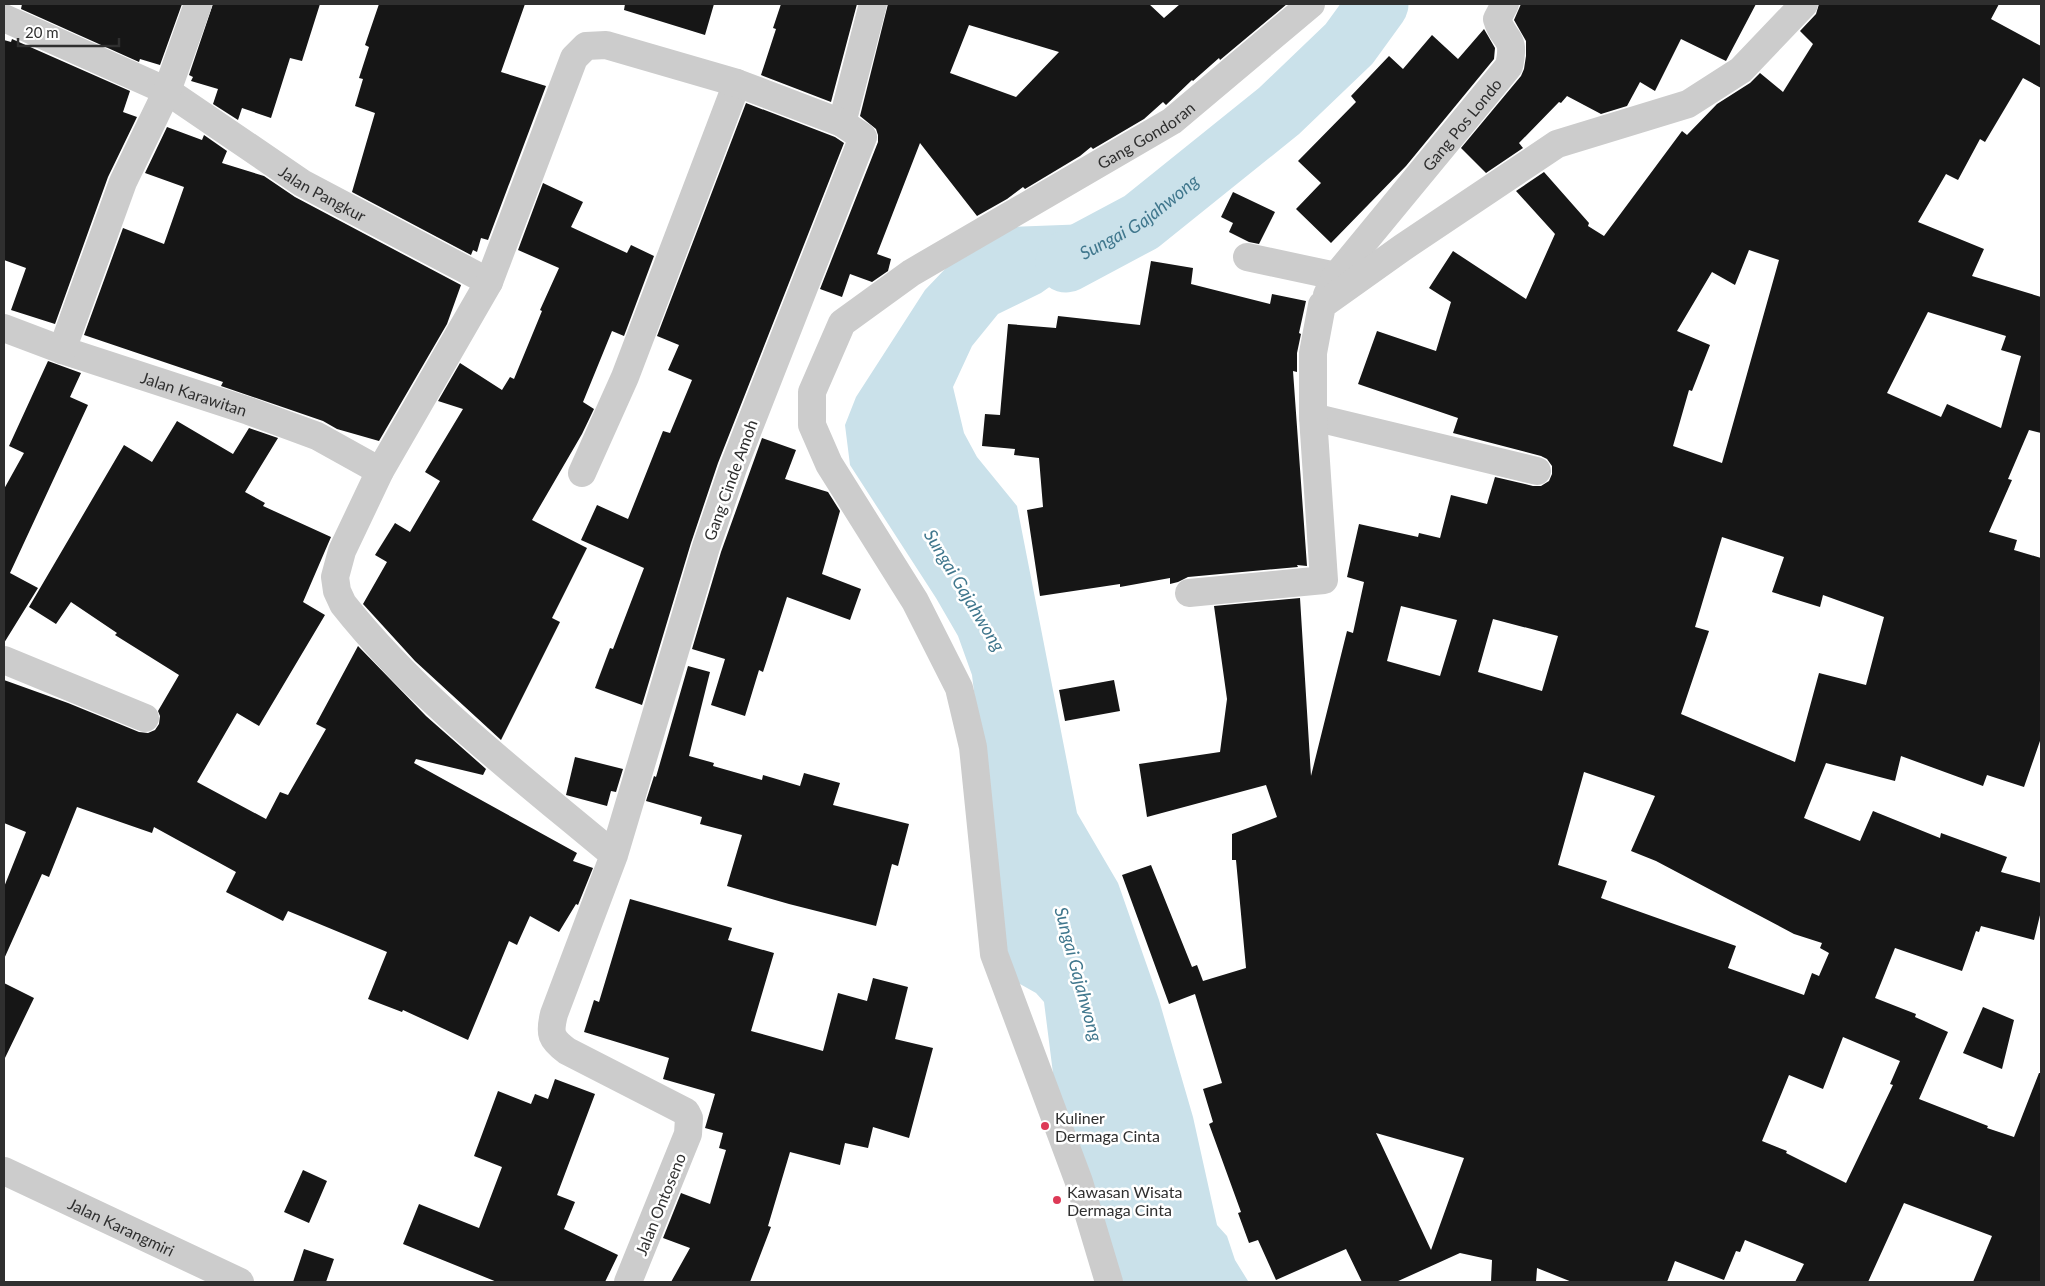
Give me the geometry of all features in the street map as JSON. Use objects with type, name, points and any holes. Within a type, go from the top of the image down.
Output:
[{"type":"street","points":[[62,350],[123,182],[167,91],[198,4]]},
{"type":"street","points":[[614,855],[456,721],[401,671],[343,604],[337,591],[335,576],[342,551],[380,471],[489,282],[574,58],[586,46],[606,45],[737,83],[842,123],[873,4]]},
{"type":"street","name":"Gang Gondoran","points":[[1109,1282],[1079,1182],[994,954],[973,747],[959,688],[915,601],[829,464],[812,425],[812,392],[842,323],[912,274],[1172,121],[1311,4]]},
{"type":"street","name":"Gang Pos Londo","points":[[1336,276],[1509,66],[1513,50],[1509,37],[1500,28],[1497,19],[1505,4]]},
{"type":"street","points":[[1322,305],[1402,248],[1557,144],[1688,104],[1741,70],[1804,4]]},
{"type":"street","name":"Jalan Pangkur","points":[[4,18],[167,91],[302,183],[489,282]]},
{"type":"street","points":[[582,473],[625,377],[737,83]]},
{"type":"street","name":"Gang Cinde Amoh","points":[[614,855],[706,547],[733,468],[863,137],[842,123]]},
{"type":"street","points":[[1189,594],[1324,580],[1312,417],[1314,354],[1322,305],[1336,276],[1247,257]]},
{"type":"street","name":"Jalan Karawitan","points":[[4,328],[62,350],[250,411],[317,436],[380,471]]},
{"type":"street","points":[[1312,417],[1537,471]]},
{"type":"street","points":[[4,660],[145,718]]},
{"type":"street","name":"Jalan Ontoseno","points":[[614,855],[554,1014],[551,1029],[554,1042],[567,1051],[686,1112],[690,1118],[688,1134],[628,1282]]},
{"type":"street","name":"Jalan Karangmiri","points":[[4,1170],[240,1282]]},
{"type":"water","points":[[1141,222],[1041,293],[998,314],[972,346],[953,387],[964,433],[977,457],[1017,506],[1077,813],[1118,883],[1159,1000],[1193,1117],[1217,1225],[1227,1236],[1235,1260],[1248,1281],[1252,1282],[1111,1282],[1054,1081],[1044,1002],[1036,993],[1013,980],[1006,959],[972,675],[958,636],[936,598],[850,465],[845,425],[856,397],[925,290],[967,246],[1010,227]]},
{"type":"building","points":[[22,4],[182,4],[160,65],[140,59],[139,62],[21,9]]},
{"type":"building","points":[[213,4],[320,4],[302,61],[290,58],[271,118],[242,108],[238,120],[213,104],[218,89],[191,81],[193,77],[189,75]]},
{"type":"building","points":[[379,4],[525,4],[501,72],[546,86],[488,240],[481,238],[477,252],[473,250],[471,255],[352,192],[375,113],[355,106],[363,79],[359,78],[369,47],[365,45]]},
{"type":"building","points":[[625,4],[714,4],[705,35],[624,10]]},
{"type":"building","points":[[781,4],[857,4],[831,102],[761,75],[776,29],[773,28]]},
{"type":"building","points":[[888,4],[1149,4],[1164,18],[1180,4],[1287,4],[1220,60],[1219,58],[1192,80],[1166,105],[1163,102],[1144,119],[1093,149],[1091,147],[1080,156],[1025,189],[1023,187],[1007,199],[977,216],[920,143],[877,254],[891,259],[888,271],[872,282],[850,274],[842,297],[820,289],[878,142],[876,129],[860,116]],"holes":[[[969,25],[1059,52],[1016,97],[950,73]]]},
{"type":"building","points":[[1521,4],[1756,4],[1726,61],[1681,39],[1655,91],[1640,82],[1627,106],[1601,114],[1567,96],[1519,143],[1523,148],[1486,173],[1461,148],[1521,76],[1524,69],[1526,41],[1514,20]]},
{"type":"building","points":[[1819,4],[1999,4],[1991,19],[2041,46],[2041,88],[2023,78],[1985,142],[1980,139],[1958,180],[1946,174],[1918,222],[1984,249],[1972,276],[2041,297],[2041,433],[2029,430],[2008,479],[2012,480],[1989,532],[2017,540],[2014,550],[2041,558],[2041,738],[2024,787],[1987,775],[1983,786],[1901,756],[1895,781],[1826,763],[1804,818],[1860,841],[1873,811],[1940,838],[1941,833],[2007,857],[2001,872],[2041,883],[2041,911],[2034,940],[1981,926],[1979,932],[1976,931],[1962,971],[1895,948],[1875,998],[1916,1014],[1915,1017],[1948,1032],[1919,1099],[1988,1126],[1987,1128],[2014,1137],[2039,1073],[2041,1073],[2041,1282],[1973,1282],[1992,1236],[1904,1203],[1868,1282],[1795,1282],[1804,1264],[1745,1240],[1740,1252],[1736,1251],[1724,1280],[1675,1261],[1667,1282],[1572,1282],[1537,1268],[1536,1282],[1491,1282],[1492,1260],[1460,1253],[1396,1282],[1362,1282],[1346,1249],[1276,1280],[1258,1240],[1249,1243],[1238,1213],[1241,1212],[1209,1124],[1213,1122],[1203,1089],[1222,1083],[1195,994],[1169,1004],[1122,875],[1151,865],[1192,967],[1197,965],[1203,981],[1246,968],[1236,860],[1232,860],[1232,834],[1277,817],[1266,785],[1147,817],[1139,764],[1220,752],[1227,699],[1214,606],[1300,598],[1311,776],[1347,631],[1353,633],[1364,582],[1347,577],[1359,524],[1418,537],[1419,533],[1440,538],[1451,495],[1487,504],[1495,477],[1533,486],[1541,486],[1549,481],[1552,474],[1552,466],[1547,459],[1541,456],[1453,433],[1458,418],[1358,384],[1377,331],[1436,351],[1451,302],[1429,288],[1453,251],[1526,299],[1555,234],[1516,191],[1544,172],[1589,223],[1588,226],[1604,236],[1682,131],[1687,135],[1717,104],[1750,83],[1760,73],[1783,92],[1813,44],[1800,31],[1816,14]],"holes":[[[1749,250],[1779,260],[1722,463],[1673,446],[1689,390],[1692,391],[1710,345],[1677,331],[1712,272],[1735,285]],[[1928,312],[2006,336],[2001,350],[2021,356],[2001,428],[1947,404],[1941,417],[1887,393]],[[1722,537],[1784,557],[1772,592],[1820,607],[1823,595],[1884,617],[1866,685],[1819,673],[1795,762],[1681,714],[1709,631],[1695,627]],[[1401,606],[1457,620],[1440,676],[1387,661]],[[1493,619],[1558,636],[1542,691],[1478,672]],[[1584,772],[1655,796],[1631,851],[1656,861],[1794,934],[1822,943],[1820,948],[1829,953],[1819,976],[1812,973],[1804,995],[1728,968],[1736,946],[1601,898],[1607,881],[1558,865]],[[1843,1037],[1900,1061],[1890,1084],[1893,1085],[1846,1183],[1786,1153],[1787,1151],[1762,1141],[1789,1075],[1823,1089]],[[1376,1133],[1464,1158],[1431,1250]]]},
{"type":"building","points":[[1484,29],[1495,48],[1494,59],[1406,166],[1331,243],[1296,209],[1321,183],[1298,161],[1356,102],[1351,96],[1389,56],[1403,69],[1432,35],[1458,59]]},
{"type":"building","points":[[12,39],[130,91],[123,112],[137,117],[108,177],[55,324],[11,310],[26,268],[4,260],[4,40],[11,42]]},
{"type":"building","points":[[746,103],[835,137],[844,143],[718,463],[691,543],[642,705],[595,688],[610,648],[613,649],[644,568],[581,540],[597,505],[628,519],[663,431],[670,433],[692,380],[668,370],[679,345],[657,336]]},
{"type":"building","points":[[167,127],[202,140],[204,135],[227,151],[222,163],[264,176],[295,197],[461,285],[447,324],[379,441],[337,429],[323,421],[221,386],[223,382],[84,335],[123,228],[164,244],[184,187],[145,173]]},
{"type":"building","points":[[543,183],[583,202],[571,227],[627,253],[631,245],[654,256],[624,336],[612,331],[583,402],[594,409],[582,434],[532,520],[587,548],[552,618],[560,622],[501,740],[415,661],[363,604],[387,562],[375,555],[395,523],[410,532],[440,481],[425,472],[463,409],[438,401],[460,363],[502,390],[510,377],[514,379],[542,311],[540,310],[559,268],[518,250]]},
{"type":"building","points":[[1233,192],[1275,212],[1259,244],[1249,242],[1229,232],[1233,223],[1221,217]]},
{"type":"building","points":[[1151,261],[1193,268],[1191,284],[1270,304],[1272,294],[1306,301],[1299,333],[1301,334],[1297,353],[1297,372],[1293,371],[1307,566],[1297,565],[1298,567],[1188,577],[1170,584],[1170,578],[1120,587],[1120,584],[1040,596],[1027,510],[1043,507],[1039,458],[1014,455],[1015,449],[982,446],[985,414],[1000,415],[1008,324],[1056,328],[1058,316],[1140,325]]},
{"type":"building","points":[[48,361],[81,373],[70,397],[88,405],[10,573],[38,588],[4,643],[4,489],[24,453],[9,446]]},
{"type":"building","points":[[177,421],[233,454],[249,428],[278,438],[245,492],[265,503],[263,506],[331,537],[303,602],[325,615],[259,726],[237,713],[197,782],[266,819],[280,792],[288,795],[326,729],[316,724],[358,646],[426,716],[486,769],[483,775],[416,759],[414,763],[577,853],[573,861],[593,868],[578,905],[576,904],[559,932],[530,916],[517,945],[509,941],[468,1040],[403,1010],[402,1012],[368,999],[387,952],[288,911],[283,921],[226,892],[236,872],[154,827],[152,833],[77,807],[49,877],[42,874],[4,959],[4,887],[26,832],[4,823],[4,680],[68,703],[139,732],[148,733],[155,730],[159,724],[160,716],[158,711],[179,675],[115,635],[117,633],[71,602],[56,624],[29,607],[124,445],[152,462]]},
{"type":"building","points":[[762,438],[796,450],[785,479],[828,492],[840,511],[822,574],[861,589],[850,620],[787,597],[763,672],[759,670],[745,716],[711,705],[725,659],[692,649],[721,552]]},
{"type":"building","points":[[688,666],[710,672],[689,756],[714,763],[713,766],[762,780],[763,775],[800,786],[804,773],[840,783],[833,805],[909,824],[898,866],[892,864],[876,926],[727,886],[742,835],[700,824],[702,817],[646,801],[654,776],[656,777]]},
{"type":"building","points":[[1114,680],[1120,711],[1065,721],[1059,690]]},
{"type":"building","points":[[575,757],[623,769],[616,792],[611,791],[607,806],[566,795]]},
{"type":"building","points":[[630,899],[732,928],[728,940],[774,953],[751,1031],[823,1051],[838,993],[867,1001],[873,978],[908,987],[895,1039],[933,1048],[909,1138],[873,1127],[868,1148],[845,1143],[840,1165],[790,1152],[768,1226],[771,1227],[750,1282],[671,1282],[690,1248],[663,1238],[681,1193],[710,1204],[726,1150],[719,1148],[723,1133],[705,1128],[715,1094],[663,1079],[669,1058],[584,1032],[594,1000],[599,1002]]},
{"type":"building","points":[[4,983],[34,998],[4,1060]]},
{"type":"building","points":[[1983,1007],[2014,1020],[2002,1069],[1963,1053]]},
{"type":"building","points":[[555,1079],[595,1094],[557,1195],[575,1202],[564,1229],[618,1255],[605,1282],[497,1282],[403,1244],[419,1204],[479,1228],[502,1167],[474,1156],[498,1091],[531,1104],[535,1094],[548,1099]]},
{"type":"building","points":[[303,1170],[327,1181],[309,1223],[284,1212]]},
{"type":"building","points":[[304,1249],[334,1259],[326,1282],[293,1282]]},
{"type":"waterway","name":"Sungai Gajahwong","points":[[1066,262],[1141,222],[1279,111],[1349,44],[1378,4]]},
{"type":"place","name":"Kuliner Dermaga Cinta","points":[[1045,1126]]},
{"type":"place","name":"Kawasan Wisata Dermaga Cinta","points":[[1057,1200]]}]
